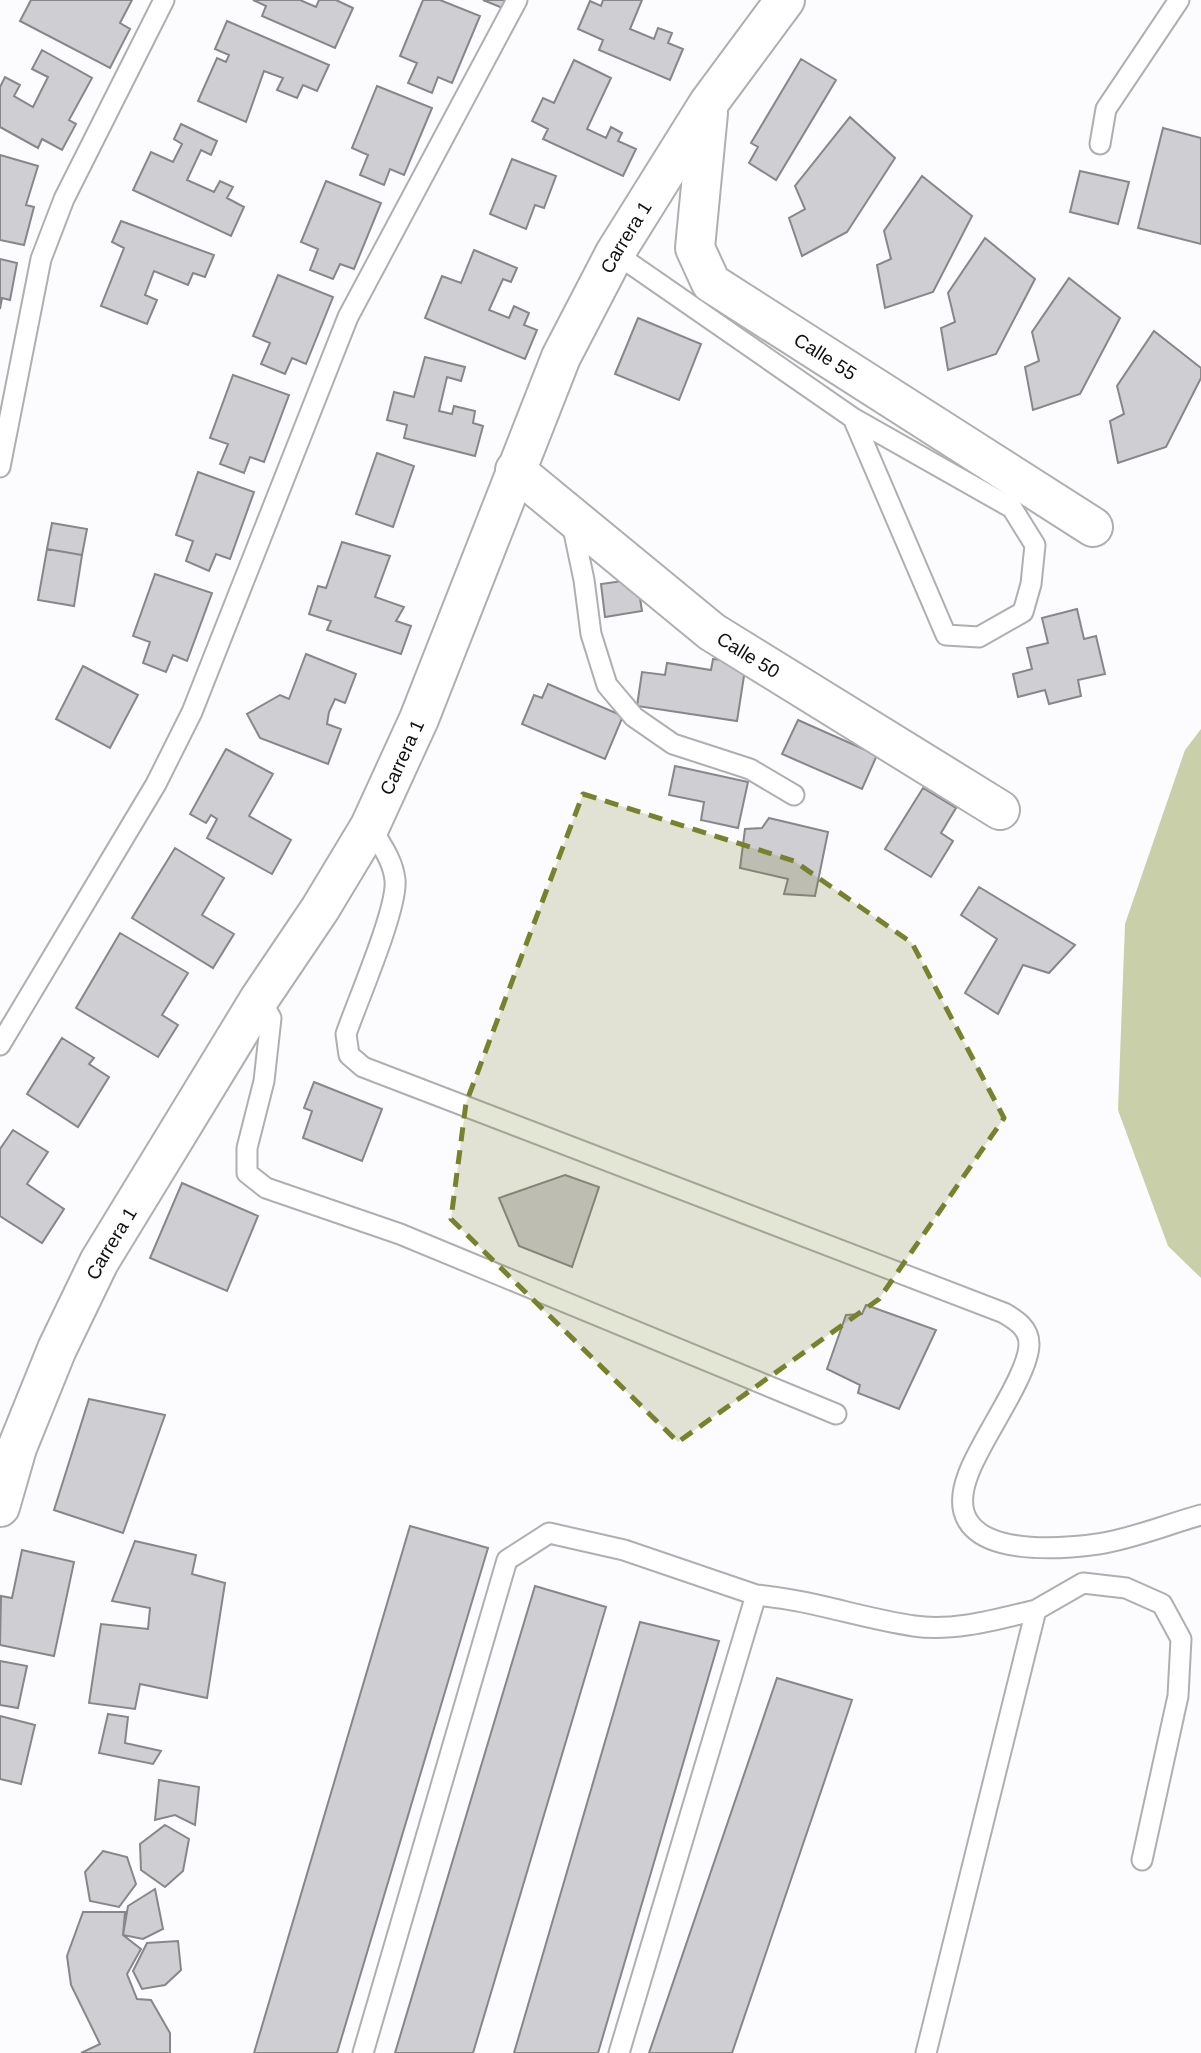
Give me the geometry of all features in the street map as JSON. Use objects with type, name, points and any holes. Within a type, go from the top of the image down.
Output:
[{"type":"street","name":"Carrera 1","points":[[0,1507],[22,1436],[57,1349],[99,1262],[260,998],[320,909],[370,826],[419,719],[561,357],[615,254],[708,104],[785,0]]},
{"type":"street","name":"Calle 55","points":[[708,104],[695,248],[711,283],[1093,527]]},
{"type":"street","name":"Calle 50","points":[[515,470],[712,632],[1000,810]]},
{"type":"lane","points":[[0,467],[41,259],[64,199],[164,0]]},
{"type":"lane","points":[[0,1045],[156,784],[186,724],[348,317],[517,0]]},
{"type":"lane","points":[[1100,144],[1107,109],[1180,0]]},
{"type":"lane","points":[[615,254],[853,418],[1012,508],[1035,545],[1031,584],[1023,612],[979,637],[946,635],[853,418]]},
{"type":"lane","points":[[571,517],[584,580],[591,634],[607,685],[634,717],[673,744],[750,769],[794,795]]},
{"type":"lane","points":[[370,826],[389,857],[396,881],[391,909],[346,1034],[349,1055],[363,1067],[991,1308],[1022,1324],[1029,1343],[1023,1365],[968,1474],[961,1498],[967,1519],[978,1535],[1020,1546],[1099,1544],[1201,1515]]},
{"type":"lane","points":[[260,998],[271,1018],[264,1081],[247,1149],[247,1173],[266,1188],[400,1234],[836,1414]]},
{"type":"lane","points":[[363,2053],[507,1560],[549,1533],[624,1550],[756,1595],[792,1598],[916,1627],[980,1624],[1036,1610],[1083,1583],[1126,1588],[1162,1604],[1181,1639],[1178,1696],[1142,1860]]},
{"type":"lane","points":[[619,2053],[756,1595]]},
{"type":"lane","points":[[926,2053],[1036,1610]]},
{"type":"highlighted area","points":[[583,794],[794,861],[912,943],[1004,1118],[879,1299],[678,1442],[451,1219],[466,1103]]},
{"type":"green space","points":[[1201,729],[1201,1278],[1168,1246],[1118,1110],[1125,924],[1185,750]]},
{"type":"building","points":[[31,0],[132,0],[120,23],[130,29],[110,68],[20,21]]},
{"type":"building","points":[[253,0],[300,0],[316,7],[319,0],[336,0],[353,8],[335,48],[262,16],[266,6]]},
{"type":"building","points":[[423,0],[440,0],[480,16],[452,83],[438,77],[432,93],[408,83],[417,63],[400,56]]},
{"type":"building","points":[[483,0],[509,0],[505,9]]},
{"type":"building","points":[[603,0],[642,0],[630,29],[654,39],[658,28],[672,33],[668,43],[683,49],[670,80],[599,50],[603,40],[578,29],[590,1],[601,6]]},
{"type":"building","points":[[227,21],[329,65],[317,91],[303,85],[297,98],[277,90],[283,78],[264,71],[246,122],[198,101],[217,58],[226,62],[229,55],[215,49]]},
{"type":"building","points":[[42,50],[92,78],[69,120],[76,124],[62,150],[42,139],[38,148],[0,127],[0,87],[5,77],[20,85],[14,96],[33,107],[48,77],[32,69]]},
{"type":"building","points":[[801,59],[836,80],[776,180],[749,163],[758,147],[751,143]]},
{"type":"building","points":[[574,60],[611,78],[587,129],[606,138],[611,127],[622,133],[618,141],[636,149],[623,176],[543,139],[548,129],[532,121],[543,98],[554,103]]},
{"type":"building","points":[[377,86],[432,108],[404,175],[390,169],[384,185],[360,175],[368,155],[352,148]]},
{"type":"building","points":[[850,117],[895,158],[847,232],[802,256],[789,218],[805,209],[795,186]]},
{"type":"building","points":[[181,124],[217,141],[211,155],[201,150],[187,180],[214,192],[220,181],[233,187],[227,198],[244,207],[231,236],[133,190],[151,152],[173,162],[182,144],[174,139]]},
{"type":"building","points":[[1163,128],[1201,138],[1201,244],[1138,228]]},
{"type":"building","points":[[0,155],[38,166],[26,205],[34,207],[24,245],[0,240]]},
{"type":"building","points":[[512,159],[556,176],[544,208],[535,205],[526,229],[490,214]]},
{"type":"building","points":[[1080,171],[1129,182],[1118,224],[1070,212]]},
{"type":"building","points":[[922,176],[972,216],[933,292],[885,308],[877,265],[891,259],[884,231]]},
{"type":"building","points":[[326,181],[381,203],[354,269],[340,264],[333,279],[310,270],[318,249],[301,242]]},
{"type":"building","points":[[121,221],[214,255],[205,277],[193,273],[188,285],[154,271],[145,295],[157,300],[147,324],[101,306],[124,248],[112,242]]},
{"type":"building","points":[[985,238],[1035,279],[996,354],[948,370],[941,328],[955,322],[948,293]]},
{"type":"building","points":[[474,250],[517,268],[511,282],[503,279],[489,310],[509,318],[514,306],[529,313],[524,325],[537,330],[525,359],[425,318],[442,276],[461,283]]},
{"type":"building","points":[[0,259],[17,263],[10,300],[2,298],[0,309]]},
{"type":"building","points":[[278,275],[333,297],[306,364],[292,358],[285,374],[261,364],[270,343],[253,336]]},
{"type":"building","points":[[1069,278],[1120,318],[1080,394],[1033,410],[1025,367],[1039,361],[1032,332]]},
{"type":"building","points":[[638,318],[701,344],[679,400],[615,374]]},
{"type":"building","points":[[1154,331],[1201,368],[1201,378],[1166,447],[1118,463],[1110,421],[1124,414],[1117,386]]},
{"type":"building","points":[[425,357],[465,367],[461,381],[447,377],[439,411],[452,414],[454,406],[475,411],[473,423],[483,426],[475,456],[404,438],[407,425],[387,420],[394,392],[414,397]]},
{"type":"building","points":[[233,375],[289,395],[264,462],[250,457],[244,473],[220,464],[228,444],[210,438]]},
{"type":"building","points":[[377,453],[414,466],[393,527],[356,514]]},
{"type":"building","points":[[198,472],[254,492],[230,559],[216,554],[209,571],[186,561],[193,541],[176,535]]},
{"type":"building","points":[[52,523],[87,529],[82,555],[47,549]]},
{"type":"building","points":[[342,542],[390,556],[375,597],[404,607],[396,621],[411,626],[401,654],[327,630],[331,621],[309,614],[318,586],[326,588]]},
{"type":"building","points":[[47,549],[82,555],[74,606],[38,600]]},
{"type":"building","points":[[155,574],[212,593],[187,661],[173,655],[166,672],[143,663],[150,642],[133,636]]},
{"type":"building","points":[[637,579],[642,611],[605,617],[601,584]]},
{"type":"building","points":[[1077,609],[1084,639],[1096,636],[1105,674],[1078,680],[1081,696],[1049,704],[1045,690],[1018,697],[1013,674],[1032,669],[1027,648],[1048,643],[1042,618]]},
{"type":"building","points":[[306,654],[356,674],[345,703],[335,699],[329,712],[327,724],[341,729],[328,764],[260,738],[247,714],[280,695],[289,699]]},
{"type":"building","points":[[713,659],[746,663],[737,721],[637,706],[642,672],[665,675],[667,663],[711,670]]},
{"type":"building","points":[[83,666],[138,695],[110,748],[56,719]]},
{"type":"building","points":[[548,684],[623,716],[605,759],[522,724],[534,695],[542,698]]},
{"type":"building","points":[[798,720],[877,755],[862,789],[782,754]]},
{"type":"building","points":[[226,749],[273,774],[249,816],[291,840],[272,874],[207,838],[217,819],[211,815],[206,823],[190,814]]},
{"type":"building","points":[[675,766],[748,782],[738,828],[701,820],[704,802],[669,795]]},
{"type":"building","points":[[923,788],[956,808],[941,833],[953,841],[931,877],[885,849]]},
{"type":"building","points":[[769,818],[828,832],[815,896],[784,894],[788,879],[740,868],[745,829],[762,828]]},
{"type":"building","points":[[175,848],[224,878],[202,915],[234,934],[213,968],[132,918]]},
{"type":"building","points":[[979,887],[1075,945],[1049,973],[1023,965],[998,1014],[965,993],[997,939],[961,915]]},
{"type":"building","points":[[120,933],[188,973],[162,1015],[178,1025],[158,1057],[76,1008]]},
{"type":"building","points":[[62,1038],[94,1058],[89,1064],[109,1077],[78,1127],[27,1094]]},
{"type":"building","points":[[314,1082],[382,1109],[362,1161],[303,1138],[312,1111],[304,1108]]},
{"type":"building","points":[[13,1130],[48,1152],[27,1184],[64,1209],[42,1243],[0,1216],[0,1149]]},
{"type":"building","points":[[565,1175],[599,1187],[572,1267],[519,1246],[499,1198]]},
{"type":"building","points":[[182,1183],[258,1216],[227,1291],[150,1258]]},
{"type":"building","points":[[866,1305],[936,1330],[899,1409],[858,1393],[860,1385],[827,1369],[846,1315],[862,1314]]},
{"type":"building","points":[[89,1399],[165,1415],[123,1533],[54,1510]]},
{"type":"building","points":[[410,1526],[488,1548],[337,2053],[254,2053]]},
{"type":"building","points":[[135,1541],[196,1555],[192,1574],[225,1583],[207,1698],[140,1684],[135,1709],[89,1703],[101,1624],[148,1629],[150,1608],[112,1601]]},
{"type":"building","points":[[22,1550],[74,1562],[54,1656],[0,1645],[1,1596],[12,1598]]},
{"type":"building","points":[[535,1586],[606,1607],[473,2053],[395,2053]]},
{"type":"building","points":[[640,1622],[719,1641],[598,2053],[514,2053]]},
{"type":"building","points":[[0,1661],[27,1666],[18,1708],[0,1705]]},
{"type":"building","points":[[777,1678],[852,1700],[732,2053],[649,2053]]},
{"type":"building","points":[[108,1714],[128,1717],[125,1743],[161,1751],[153,1764],[99,1753]]},
{"type":"building","points":[[0,1716],[35,1725],[21,1784],[0,1779]]},
{"type":"building","points":[[159,1780],[199,1787],[195,1825],[175,1815],[155,1820]]},
{"type":"building","points":[[165,1825],[189,1839],[183,1871],[165,1887],[141,1870],[140,1844]]},
{"type":"building","points":[[103,1851],[127,1857],[136,1884],[119,1907],[90,1901],[85,1872]]},
{"type":"building","points":[[155,1889],[163,1929],[143,1939],[123,1935],[128,1906]]},
{"type":"building","points":[[83,1912],[125,1912],[123,1935],[141,1949],[127,1974],[137,1999],[151,2000],[170,2033],[170,2053],[81,2053],[100,2044],[71,1985],[67,1956]]},
{"type":"building","points":[[178,1941],[181,1970],[165,1985],[142,1989],[133,1971],[147,1943]]}]
